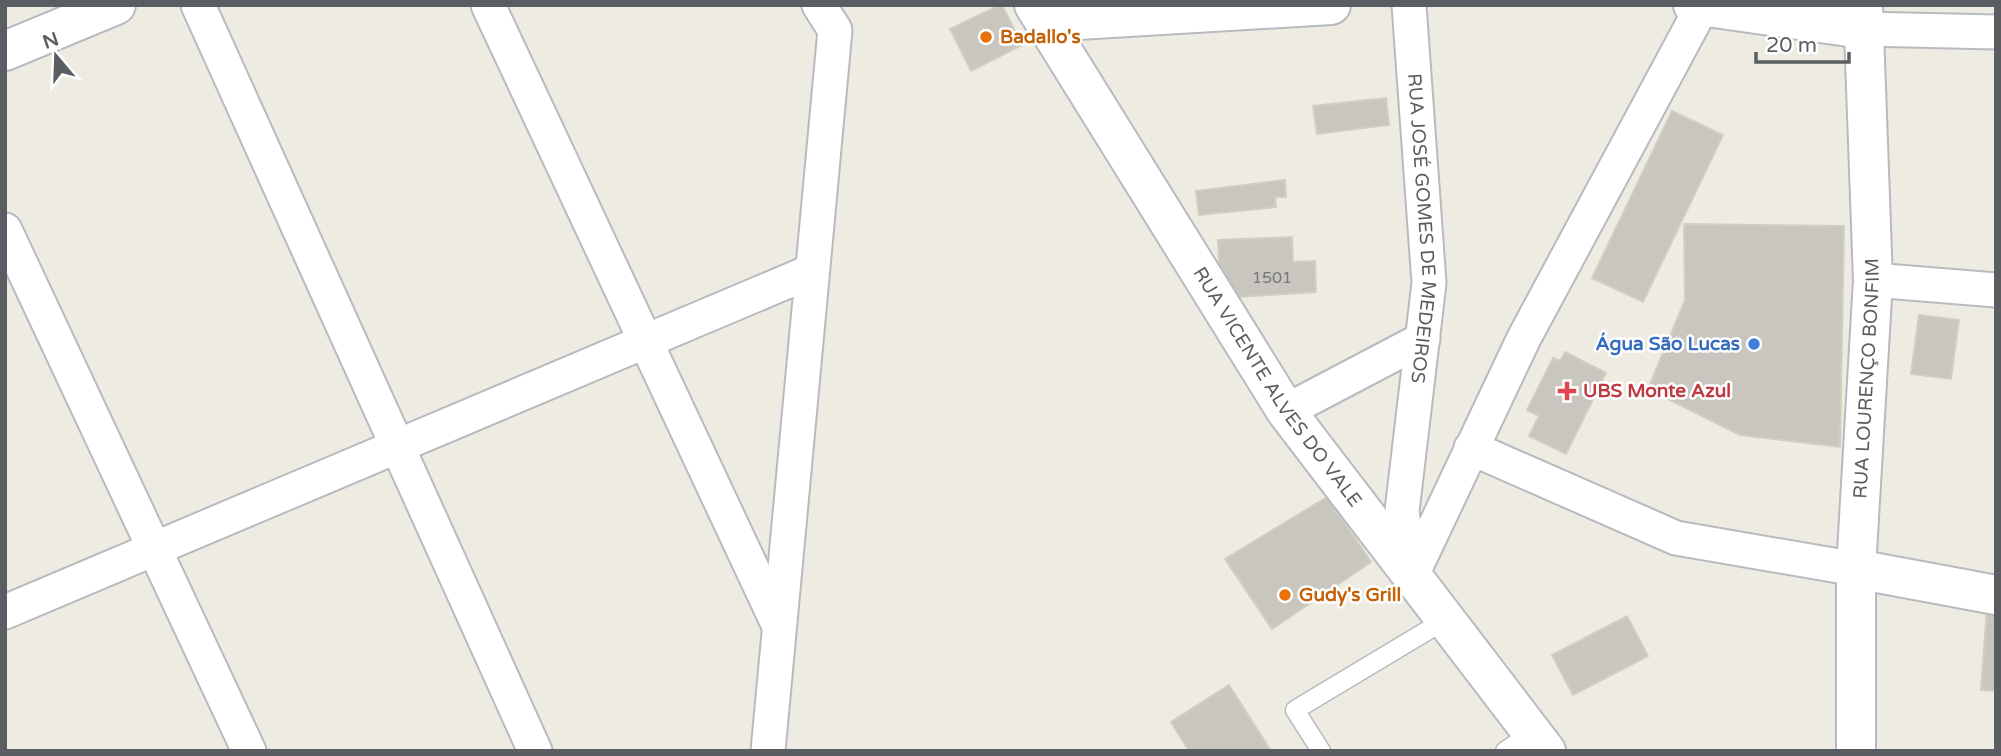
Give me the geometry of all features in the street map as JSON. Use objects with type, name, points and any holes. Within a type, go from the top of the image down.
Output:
[{"type":"street","points":[[5,51],[116,5]]},
{"type":"street","points":[[198,5],[535,751]]},
{"type":"street","points":[[488,5],[779,626]]},
{"type":"street","points":[[768,751],[835,30],[819,5]]},
{"type":"street","points":[[1039,14],[1331,5]]},
{"type":"street","name":"RUA JOSÉ GOMES DE MEDEIROS","points":[[1409,5],[1429,284],[1402,511],[1411,576]]},
{"type":"street","points":[[1693,5],[1863,17],[1996,32]]},
{"type":"street","points":[[1411,576],[1524,338],[1703,6]]},
{"type":"street","name":"RUA VICENTE ALVES DO VALE","points":[[1039,14],[1286,411],[1445,620],[1528,745]]},
{"type":"street","name":"RUA LOURENÇO BONFIM","points":[[1856,751],[1856,569],[1873,280],[1863,17]]},
{"type":"street","points":[[5,230],[249,751]]},
{"type":"street","points":[[5,612],[813,271]]},
{"type":"street","points":[[1873,280],[1996,290]]},
{"type":"street","points":[[1286,411],[1423,339]]},
{"type":"street","points":[[1471,448],[1675,538],[1996,595]]},
{"type":"lane","points":[[1321,751],[1295,710],[1445,620]]},
{"type":"building","name":"Badallo's","points":[[1000,5],[1022,45],[971,71],[950,29]]},
{"type":"building","points":[[1386,98],[1389,125],[1317,134],[1313,106]]},
{"type":"building","points":[[1672,111],[1723,135],[1643,302],[1592,278]]},
{"type":"building","points":[[1285,180],[1286,197],[1275,197],[1276,207],[1199,215],[1196,191]]},
{"type":"building","name":"Água São Lucas","points":[[1684,224],[1844,226],[1840,447],[1740,435],[1648,389],[1685,300]]},
{"type":"building","points":[[1292,237],[1293,262],[1315,261],[1316,292],[1238,297],[1219,263],[1218,240]]},
{"type":"building","points":[[1919,315],[1959,320],[1951,379],[1911,374]]},
{"type":"building","name":"UBS Monte Azul","points":[[1565,352],[1606,373],[1566,454],[1529,436],[1539,416],[1527,410],[1553,358],[1560,361]]},
{"type":"building","name":"Gudy's Grill","points":[[1327,497],[1371,562],[1272,629],[1225,559]]},
{"type":"building","points":[[1987,608],[1996,609],[1996,691],[1981,690]]},
{"type":"building","points":[[1627,616],[1648,656],[1573,695],[1552,655]]},
{"type":"building","points":[[1229,685],[1271,751],[1189,751],[1171,722]]},
{"type":"place","name":"Badallo's","points":[[986,37]]},
{"type":"place","name":"Água São Lucas","points":[[1754,344]]},
{"type":"place","name":"UBS Monte Azul","points":[[1567,391]]},
{"type":"place","name":"Gudy's Grill","points":[[1285,595]]}]
